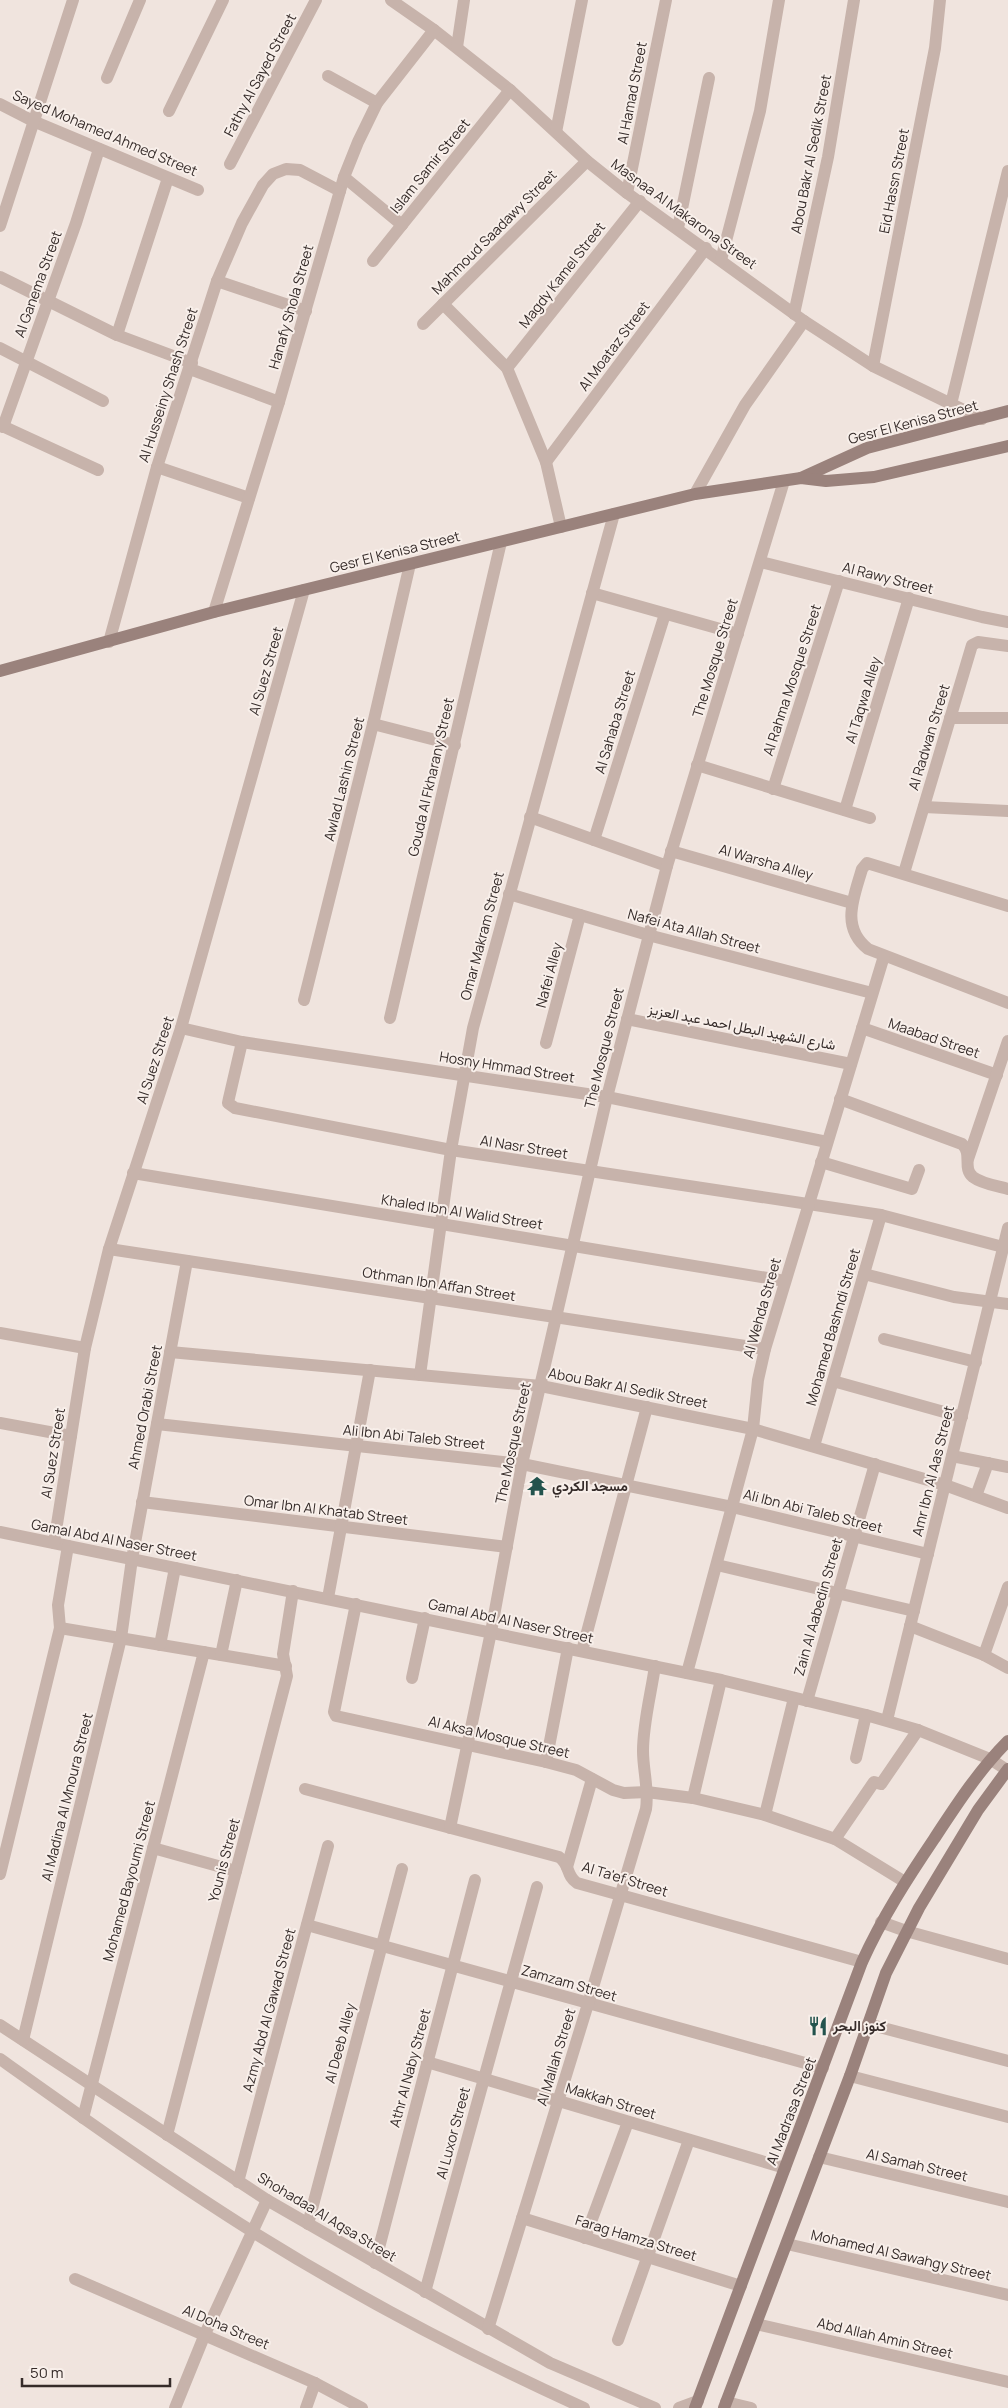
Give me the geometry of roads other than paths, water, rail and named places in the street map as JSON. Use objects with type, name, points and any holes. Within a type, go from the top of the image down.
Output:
[{"type":"main road","name":"Gesr El Kenisa Street","points":[[801,478],[822,466],[867,448],[1008,411]]},
{"type":"main road","name":"Gesr El Kenisa Street","points":[[0,671],[214,612],[695,494],[801,478],[826,481],[874,477],[1008,446]]},
{"type":"main road","name":"Al Madrasa Street","points":[[697,2404],[862,1962],[881,1922],[905,1882],[960,1800],[990,1759],[1008,1741]]},
{"type":"main road","points":[[725,2405],[850,2076],[886,1973],[906,1931],[978,1810],[1008,1770]]},
{"type":"street","points":[[0,226],[73,0]]},
{"type":"street","points":[[107,78],[140,0]]},
{"type":"street","points":[[169,112],[223,0]]},
{"type":"street","name":"Fathy Al Sayed Street","points":[[230,164],[316,0]]},
{"type":"street","name":"Masnaa Al Makarona Street","points":[[392,0],[434,30],[510,90],[586,161],[627,193],[706,248],[799,317],[874,366],[982,419]]},
{"type":"street","points":[[457,48],[464,0]]},
{"type":"street","points":[[556,132],[582,0]]},
{"type":"street","name":"Al Hamad Street","points":[[627,193],[666,0]]},
{"type":"street","points":[[721,260],[760,111],[779,0]]},
{"type":"street","name":"Abou Bakr Al Sedik Street","points":[[799,317],[854,0]]},
{"type":"street","name":"Eid Hassn Street","points":[[874,366],[936,48],[940,0]]},
{"type":"street","name":"Hanafy Shola Street","points":[[214,612],[279,402],[344,178],[358,142],[378,103],[434,30]]},
{"type":"street","points":[[328,76],[378,103]]},
{"type":"street","points":[[678,228],[709,78]]},
{"type":"street","name":"Islam Samir Street","points":[[373,261],[510,90]]},
{"type":"street","name":"Sayed Mohamed Ahmed Street","points":[[0,104],[33,121],[198,190]]},
{"type":"street","name":"Al Ganema Street","points":[[1,426],[27,361],[99,149]]},
{"type":"street","name":"Mahmoud Saadawy Street","points":[[423,324],[586,161]]},
{"type":"street","name":"Al Husseiny Shash Street","points":[[109,642],[157,467],[217,281],[242,223],[263,185],[273,174],[286,169],[300,170],[340,191]]},
{"type":"street","points":[[951,404],[1008,172]]},
{"type":"street","points":[[117,335],[168,178]]},
{"type":"street","points":[[344,178],[402,225]]},
{"type":"street","name":"Magdy Kamel Street","points":[[507,368],[640,201]]},
{"type":"street","name":"Al Moataz Street","points":[[546,462],[706,248]]},
{"type":"street","points":[[0,277],[117,335],[279,402]]},
{"type":"street","points":[[217,281],[306,311]]},
{"type":"street","points":[[443,304],[507,368],[546,462],[561,527]]},
{"type":"street","points":[[695,494],[745,405],[799,317]]},
{"type":"street","points":[[0,348],[103,401]]},
{"type":"street","points":[[1,426],[98,470]]},
{"type":"street","points":[[157,467],[249,498]]},
{"type":"street","name":"The Mosque Street","points":[[450,1828],[492,1632],[522,1464],[607,1097],[667,866],[784,481]]},
{"type":"street","name":"Omar Makram Street","points":[[420,1375],[429,1297],[462,1076],[472,1028],[614,514]]},
{"type":"street","name":"Gouda Al Fkharany Street","points":[[390,1018],[455,745],[500,542]]},
{"type":"street","name":"Al Rawy Street","points":[[760,562],[1008,622]]},
{"type":"street","name":"Awlad Lashin Street","points":[[304,1000],[373,724],[410,564]]},
{"type":"street","name":"Al Rahma Mosque Street","points":[[773,789],[839,581]]},
{"type":"street","name":"Al Suez Street","points":[[54,1543],[86,1348],[108,1249],[182,1028],[304,590]]},
{"type":"street","points":[[592,593],[738,634]]},
{"type":"street","name":"Al Taqwa Alley","points":[[845,810],[909,598]]},
{"type":"street","name":"Al Sahaba Street","points":[[594,840],[665,614]]},
{"type":"street","name":"Al Radwan Street","points":[[904,873],[972,645],[978,642],[1008,646]]},
{"type":"street","points":[[950,718],[1008,718]]},
{"type":"street","points":[[373,724],[455,745]]},
{"type":"street","points":[[697,765],[870,818]]},
{"type":"street","points":[[924,807],[1008,811]]},
{"type":"street","points":[[530,817],[667,866]]},
{"type":"street","name":"Al Warsha Alley","points":[[672,851],[852,903]]},
{"type":"street","points":[[1008,906],[867,863],[862,868],[852,903],[850,920],[856,936],[868,949],[1008,1003]]},
{"type":"street","name":"Nafei Ata Allah Street","points":[[509,894],[648,935],[872,993]]},
{"type":"street","name":"Nafei Alley","points":[[546,1043],[580,915]]},
{"type":"street","name":"Al Wehda Street","points":[[687,1673],[753,1429],[758,1380],[765,1349],[884,956]]},
{"type":"street","name":"شارع الشهيد البطل احمد عبد العزيز","points":[[627,1019],[851,1064]]},
{"type":"street","name":"Hosny Hmmad Street","points":[[182,1028],[242,1042],[607,1097],[827,1142]]},
{"type":"street","name":"Maabad Street","points":[[862,1028],[997,1075]]},
{"type":"street","points":[[968,1159],[1008,1041]]},
{"type":"street","name":"Al Nasr Street","points":[[242,1042],[229,1098],[231,1107],[451,1150],[881,1215],[1003,1247]]},
{"type":"street","points":[[840,1099],[959,1143],[967,1149],[968,1169],[973,1177],[1008,1189]]},
{"type":"street","points":[[821,1162],[912,1189],[919,1170]]},
{"type":"street","name":"Khaled Ibn Al Walid Street","points":[[133,1173],[785,1281]]},
{"type":"street","name":"Mohamed Bashndi Street","points":[[814,1446],[881,1215]]},
{"type":"street","name":"Amr Ibn Al Aas Street","points":[[887,1720],[1008,1228]]},
{"type":"street","name":"Othman Ibn Affan Street","points":[[108,1249],[765,1349]]},
{"type":"street","name":"Ahmed Orabi Street","points":[[132,1559],[187,1261]]},
{"type":"street","points":[[864,1274],[954,1297],[1008,1304]]},
{"type":"street","points":[[0,1333],[86,1348]]},
{"type":"street","points":[[884,1339],[976,1362]]},
{"type":"street","name":"Abou Bakr Al Sedik Street","points":[[170,1352],[541,1386],[753,1429],[945,1485],[1008,1508]]},
{"type":"street","points":[[328,1598],[370,1370]]},
{"type":"street","points":[[833,1381],[962,1417]]},
{"type":"street","points":[[582,1651],[647,1407]]},
{"type":"street","points":[[0,1423],[71,1436]]},
{"type":"street","name":"Ali Ibn Abi Taleb Street","points":[[157,1424],[522,1464],[732,1507],[928,1554]]},
{"type":"street","points":[[952,1456],[1008,1467]]},
{"type":"street","points":[[976,1496],[988,1463]]},
{"type":"street","name":"Zain Al Aabedin Street","points":[[807,1701],[875,1464]]},
{"type":"street","name":"Omar Ibn Al Khatab Street","points":[[142,1502],[507,1547]]},
{"type":"street","name":"Gamal Abd Al Naser Street","points":[[0,1532],[721,1680],[887,1720],[918,1730],[990,1759],[1008,1770]]},
{"type":"street","points":[[0,1874],[60,1628],[58,1605],[68,1546]]},
{"type":"street","name":"Al Madina Al Mnoura Street","points":[[23,2040],[121,1638],[132,1559]]},
{"type":"street","points":[[717,1565],[914,1610]]},
{"type":"street","points":[[160,1645],[176,1568]]},
{"type":"street","points":[[221,1655],[236,1580]]},
{"type":"street","points":[[984,1655],[1008,1586]]},
{"type":"street","name":"Younis Street","points":[[167,2135],[288,1676],[283,1649],[293,1592]]},
{"type":"street","name":"Al Aksa Mosque Street","points":[[356,1604],[334,1714],[576,1770],[613,1790],[624,1793],[647,1792],[693,1798],[765,1815],[835,1839],[905,1882]]},
{"type":"street","points":[[412,1678],[425,1618]]},
{"type":"street","points":[[910,1626],[984,1655],[1008,1667]]},
{"type":"street","points":[[60,1628],[286,1666]]},
{"type":"street","points":[[546,1762],[568,1648]]},
{"type":"street","name":"Mohamed Bayoumi Street","points":[[83,2118],[204,1652]]},
{"type":"street","name":"Al Mallah Street","points":[[488,2329],[646,1809],[647,1792],[643,1763],[644,1736],[655,1666]]},
{"type":"street","points":[[693,1798],[721,1680]]},
{"type":"street","points":[[765,1815],[794,1698]]},
{"type":"street","points":[[856,1758],[866,1715]]},
{"type":"street","points":[[835,1839],[874,1782],[881,1784],[918,1730]]},
{"type":"street","points":[[567,1867],[592,1779]]},
{"type":"street","name":"Al Ta'ef Street","points":[[305,1790],[559,1857],[567,1867],[570,1878],[577,1883],[862,1962]]},
{"type":"street","name":"Azmy Abd Al Gawad Street","points":[[238,2182],[328,1846]]},
{"type":"street","points":[[153,1848],[236,1872]]},
{"type":"street","name":"Al Deeb Alley","points":[[308,2224],[402,1868]]},
{"type":"street","name":"Athr Al Naby Street","points":[[375,2263],[475,1880]]},
{"type":"street","name":"Al Luxor Street","points":[[425,2292],[537,1887]]},
{"type":"street","points":[[881,1922],[906,1931],[1008,1959]]},
{"type":"street","name":"Zamzam Street","points":[[307,1925],[823,2068]]},
{"type":"street","points":[[868,2024],[1008,2061]]},
{"type":"street","name":"Shohadaa Al Aqsa Street","points":[[0,2025],[238,2182],[308,2224],[550,2363],[655,2408]]},
{"type":"street","points":[[0,2059],[83,2118],[253,2232],[346,2286],[442,2338],[584,2408]]},
{"type":"street","name":"Makkah Street","points":[[428,2062],[785,2168]]},
{"type":"street","points":[[850,2076],[1008,2117]]},
{"type":"street","points":[[585,2238],[628,2122]]},
{"type":"street","points":[[618,2340],[689,2140]]},
{"type":"street","name":"Al Samah Street","points":[[819,2157],[1008,2202]]},
{"type":"street","points":[[175,2408],[205,2334],[267,2200]]},
{"type":"street","name":"Farag Hamza Street","points":[[522,2218],[741,2286]]},
{"type":"street","name":"Mohamed Al Sawahgy Street","points":[[787,2244],[1008,2295]]},
{"type":"street","name":"Al Doha Street","points":[[75,2279],[315,2383],[362,2408]]},
{"type":"street","name":"Abd Allah Amin Street","points":[[756,2324],[1008,2382]]},
{"type":"street","points":[[306,2408],[315,2383]]},
{"type":"street","points":[[678,2408],[697,2404]]},
{"type":"street","points":[[725,2405],[751,2408]]},
{"type":"place","name":"مسجد الكردي","points":[[537,1486]]},
{"type":"place","name":"كنوز البحر","points":[[818,2026]]}]
